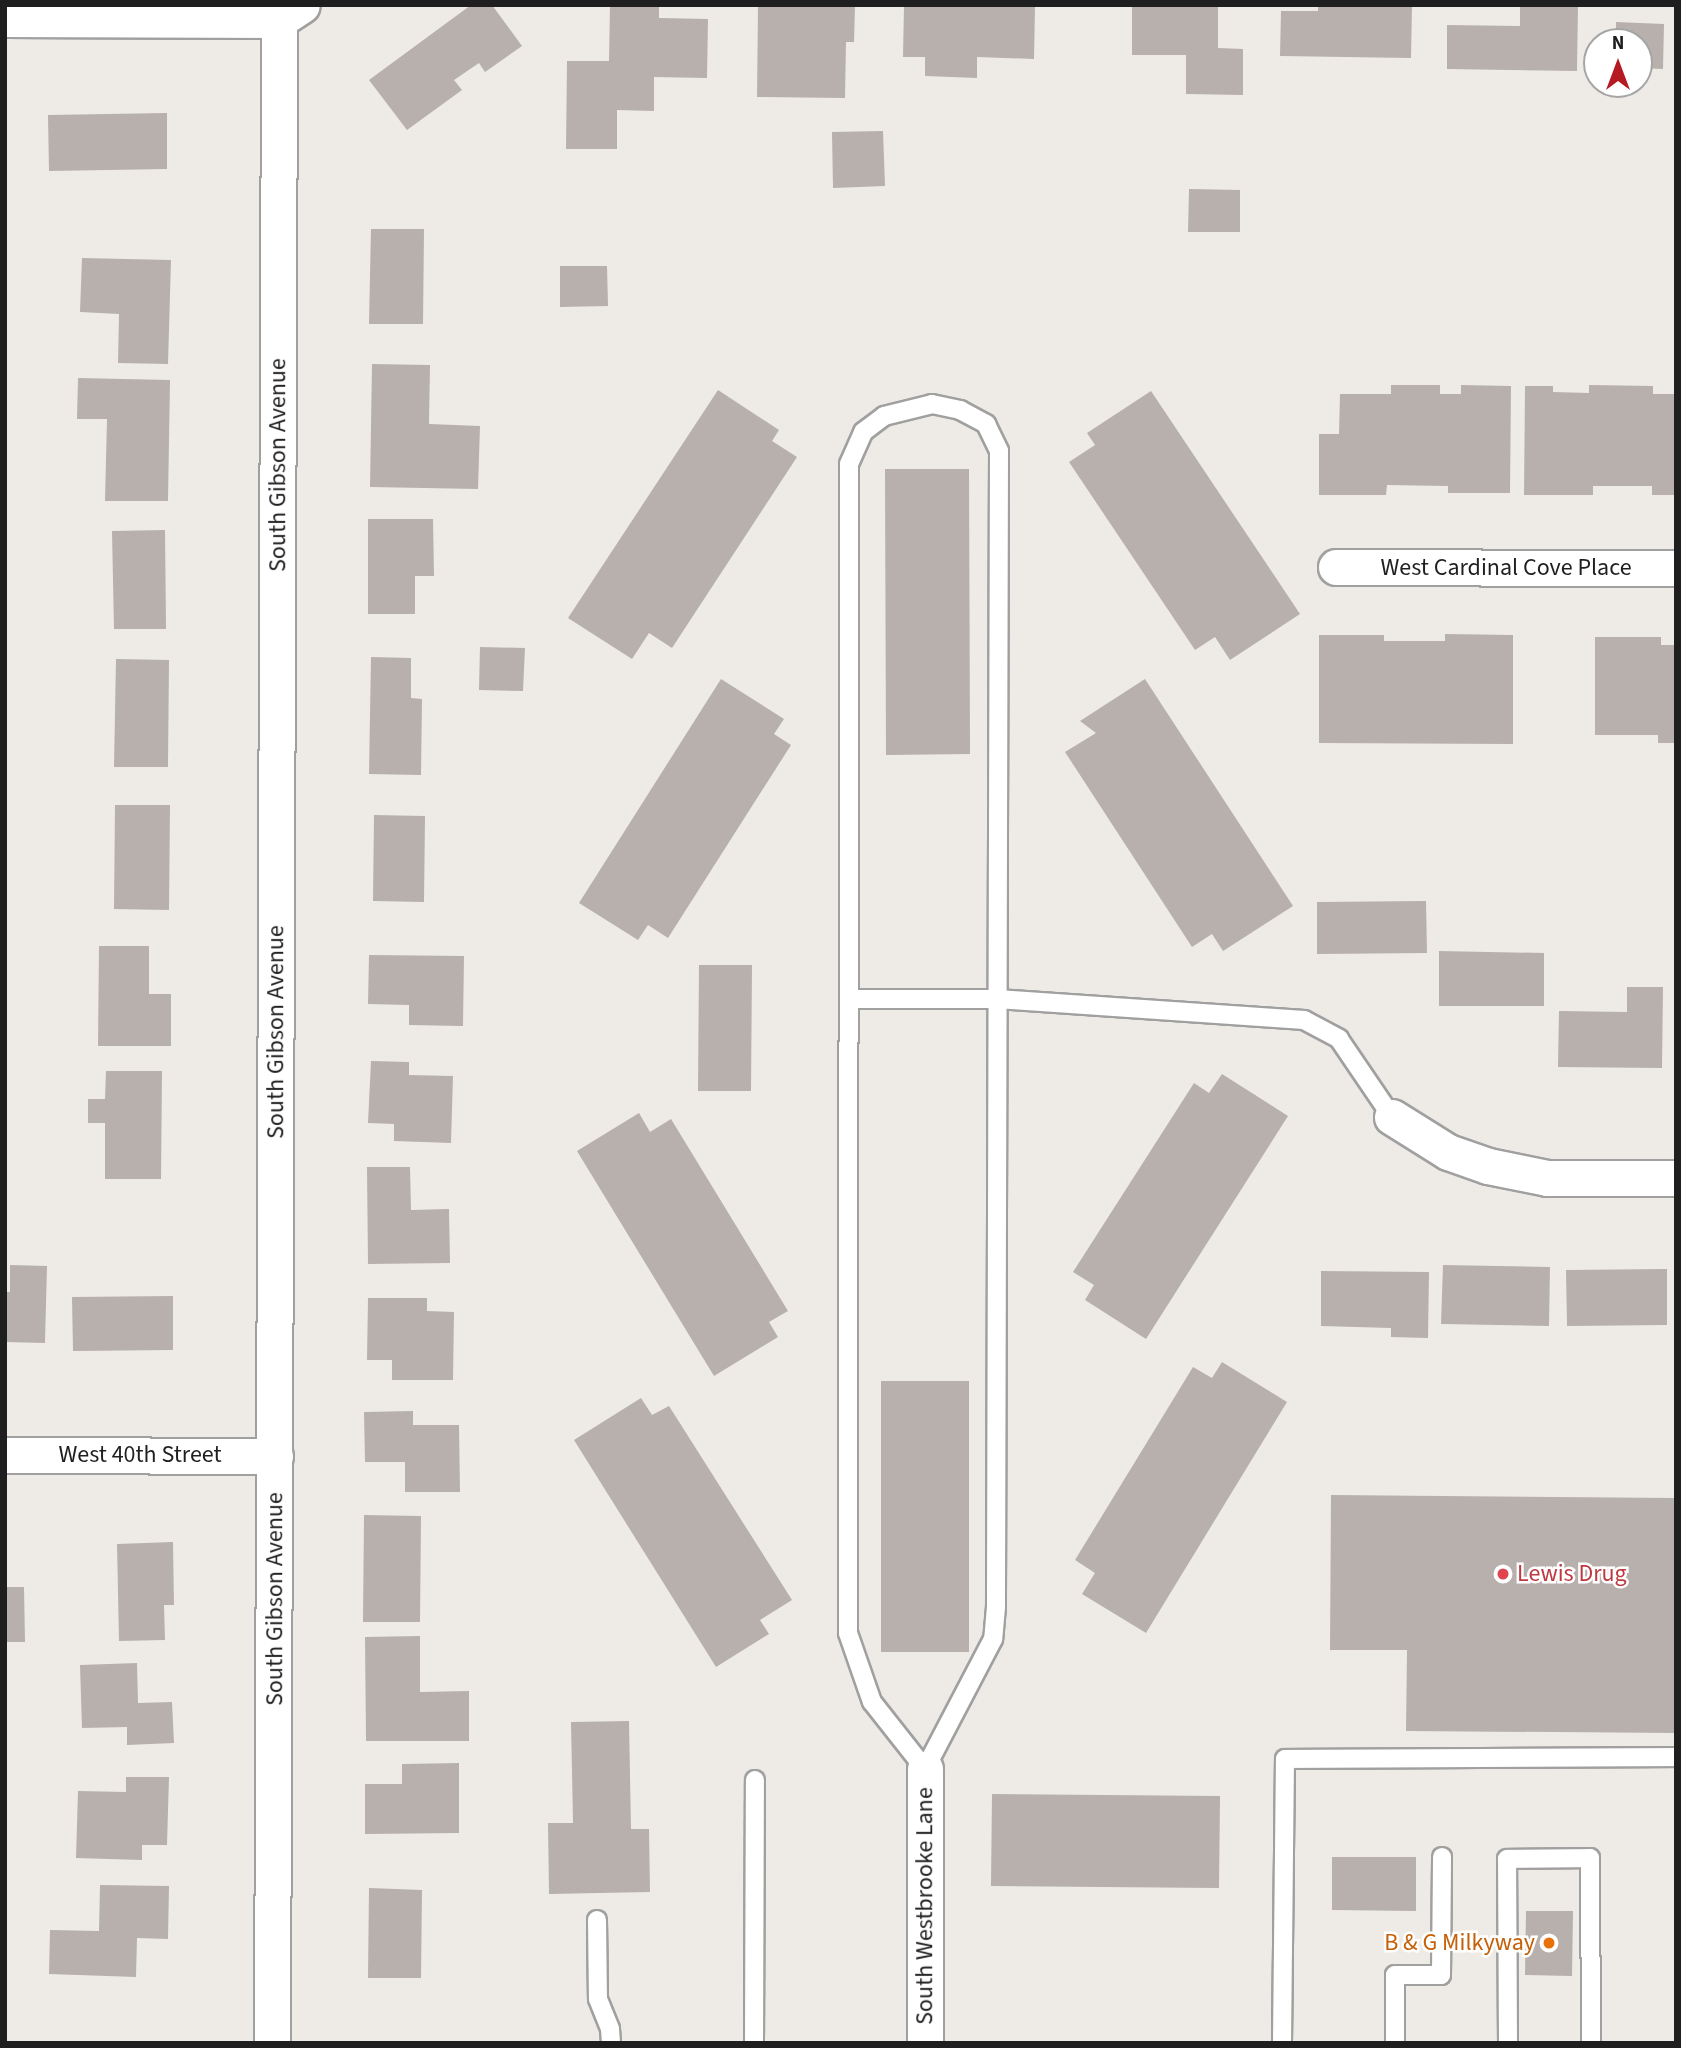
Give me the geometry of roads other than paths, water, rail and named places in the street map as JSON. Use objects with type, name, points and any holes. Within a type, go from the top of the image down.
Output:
[{"type":"street","points":[[5,19],[290,13]]},
{"type":"street","name":"South Gibson Avenue","points":[[272,2043],[275,1456],[290,13]]},
{"type":"street","name":"West Cardinal Cove Place","points":[[1336,567],[1676,568]]},
{"type":"street","points":[[1392,1117],[1448,1152],[1488,1166],[1547,1178],[1676,1178]]},
{"type":"street","name":"West 40th Street","points":[[5,1455],[275,1456]]},
{"type":"street","name":"South Westbrooke Lane","points":[[925,1769],[925,2043]]},
{"type":"lane","points":[[932,404],[960,410],[986,424],[999,451],[997,999],[996,1580],[993,1639],[925,1769],[872,1702],[848,1633],[849,464],[863,432],[884,416],[932,404]]},
{"type":"lane","points":[[849,999],[997,999],[1304,1020],[1339,1039],[1392,1117]]},
{"type":"lane","points":[[1282,2043],[1286,1759],[1676,1757]]},
{"type":"lane","points":[[754,2043],[755,1780]]},
{"type":"lane","points":[[1395,2043],[1395,1975],[1441,1975],[1442,1857]]},
{"type":"lane","points":[[1508,2043],[1507,1859],[1590,1858],[1591,2043]]},
{"type":"lane","points":[[597,1920],[598,1999],[610,2029],[611,2043]]},
{"type":"place","name":"Lewis Drug","points":[[1503,1574]]},
{"type":"place","name":"B & G Milkyway","points":[[1549,1943]]}]
